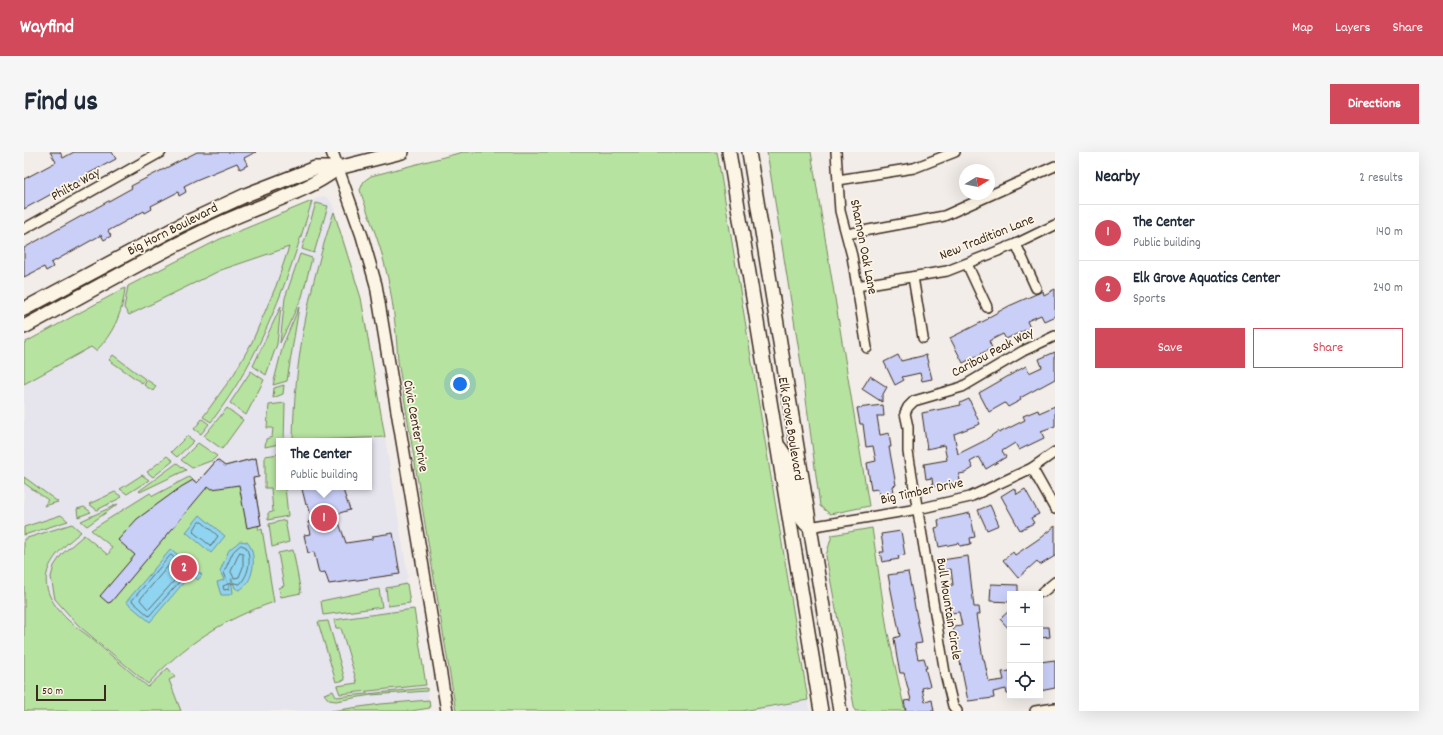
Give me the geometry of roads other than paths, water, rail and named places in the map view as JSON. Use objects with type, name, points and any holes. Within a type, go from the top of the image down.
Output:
[{"type":"main road","name":"Big Horn Boulevard","points":[[24,309],[181,225],[248,194],[315,168],[338,168],[402,152]]},
{"type":"main road","name":"Elk Grove Boulevard","points":[[729,152],[821,711]]},
{"type":"main road","name":"Elk Grove Boulevard","points":[[749,152],[840,711]]},
{"type":"main road","name":"Big Horn Boulevard","points":[[24,327],[177,245],[226,221],[321,181],[338,168]]},
{"type":"main road","points":[[776,444],[789,464],[796,506],[800,518],[809,527]]},
{"type":"main road","points":[[791,533],[803,546],[817,623],[828,642]]},
{"type":"street","name":"Philta Way","points":[[24,229],[161,152]]},
{"type":"street","name":"Civic Center Drive","points":[[332,152],[362,236],[376,285],[447,711]]},
{"type":"street","name":"Shannon Oak Lane","points":[[836,152],[840,211],[847,234],[867,348]]},
{"type":"street","points":[[838,180],[914,168],[955,152]]},
{"type":"street","points":[[847,234],[944,216],[1055,166]]},
{"type":"street","name":"New Tradition Lane","points":[[857,286],[947,271],[1016,244],[1055,225]]},
{"type":"street","points":[[1016,244],[1036,288]]},
{"type":"street","points":[[967,264],[987,307]]},
{"type":"street","points":[[913,277],[923,338]]},
{"type":"street","name":"Caribou Peak Way","points":[[918,509],[907,441],[908,428],[905,413],[908,407],[914,401],[922,398],[962,387],[1023,351],[1055,336]]},
{"type":"street","name":"Big Timber Drive","points":[[809,527],[918,509],[970,496],[1032,468],[1055,452]]},
{"type":"street","points":[[1032,468],[1055,509]]},
{"type":"street","name":"Bull Mountain Circle","points":[[918,509],[945,673],[953,706],[957,711]]},
{"type":"street","points":[[1043,592],[1055,582]]},
{"type":"street","points":[[1035,711],[1055,708]]},
{"type":"water","points":[[200,515],[225,536],[211,553],[186,532]]},
{"type":"water","points":[[240,541],[247,542],[252,553],[253,568],[251,575],[244,587],[239,590],[235,588],[231,579],[233,593],[229,595],[221,595],[217,582],[224,580],[220,571],[229,550]]},
{"type":"water","points":[[171,549],[202,575],[198,580],[191,574],[150,622],[126,602]]},
{"type":"place","name":"The Center","points":[[324,518]]},
{"type":"place","name":"Elk Grove Aquatics Center","points":[[184,568]]}]
